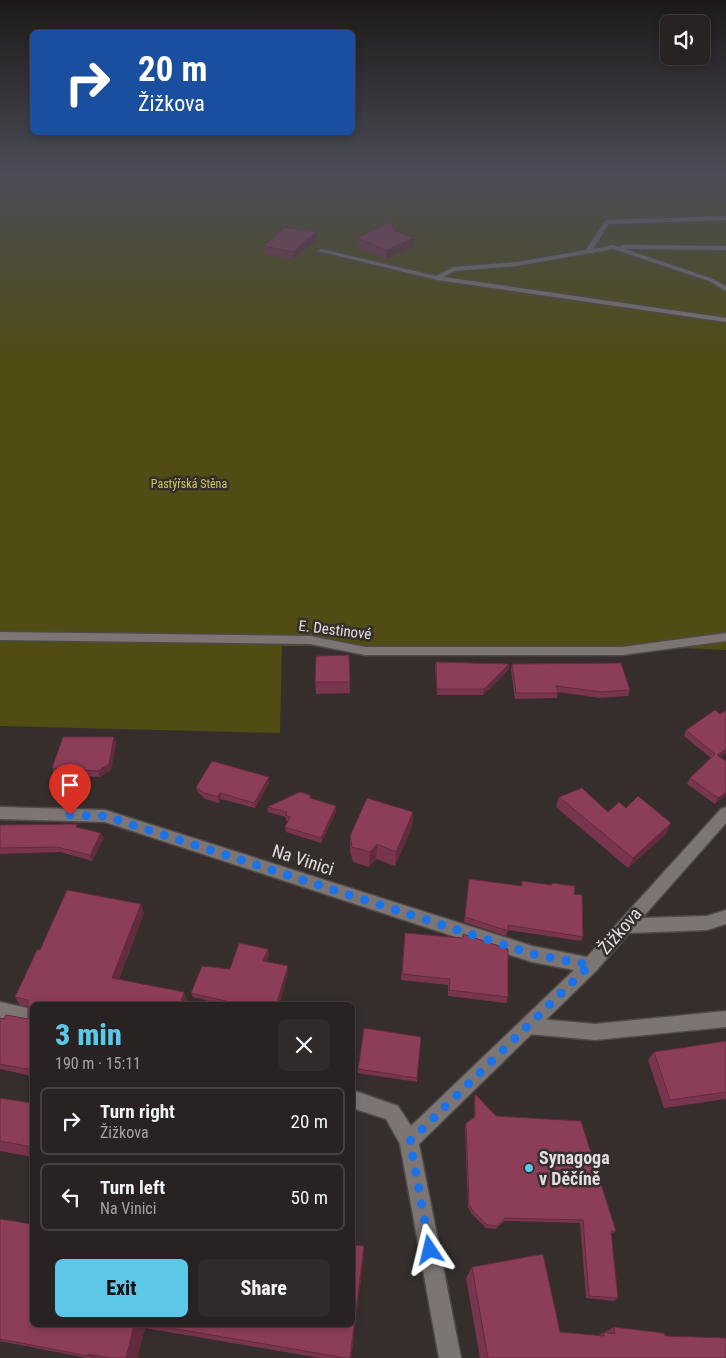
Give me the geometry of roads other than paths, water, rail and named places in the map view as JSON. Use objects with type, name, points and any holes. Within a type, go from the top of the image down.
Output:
[{"type":"street","name":"Na Vinici","points":[[0,813],[105,816],[532,954],[590,965]]},
{"type":"street","name":"Žižkova","points":[[410,1141],[590,965],[726,813]]},
{"type":"street","points":[[624,926],[707,923],[726,916]]},
{"type":"street","points":[[0,1010],[30,1017]]},
{"type":"street","points":[[355,1101],[392,1112],[410,1141],[450,1358]]},
{"type":"lane","points":[[588,252],[597,238]]},
{"type":"lane","points":[[613,247],[711,280],[726,289]]},
{"type":"lane","points":[[437,278],[453,270],[517,264],[613,247],[726,248]]},
{"type":"lane","points":[[321,251],[437,278],[726,320]]},
{"type":"lane","name":"E. Destinové","points":[[0,636],[310,640],[365,651],[622,651],[726,637]]},
{"type":"lane","points":[[528,1026],[594,1032],[726,1019]]},
{"type":"place","name":"Synagoga v Děčíně","points":[[529,1168]]},
{"type":"park label","name":"Pastýřská Stěna","points":[[189,484]]}]
